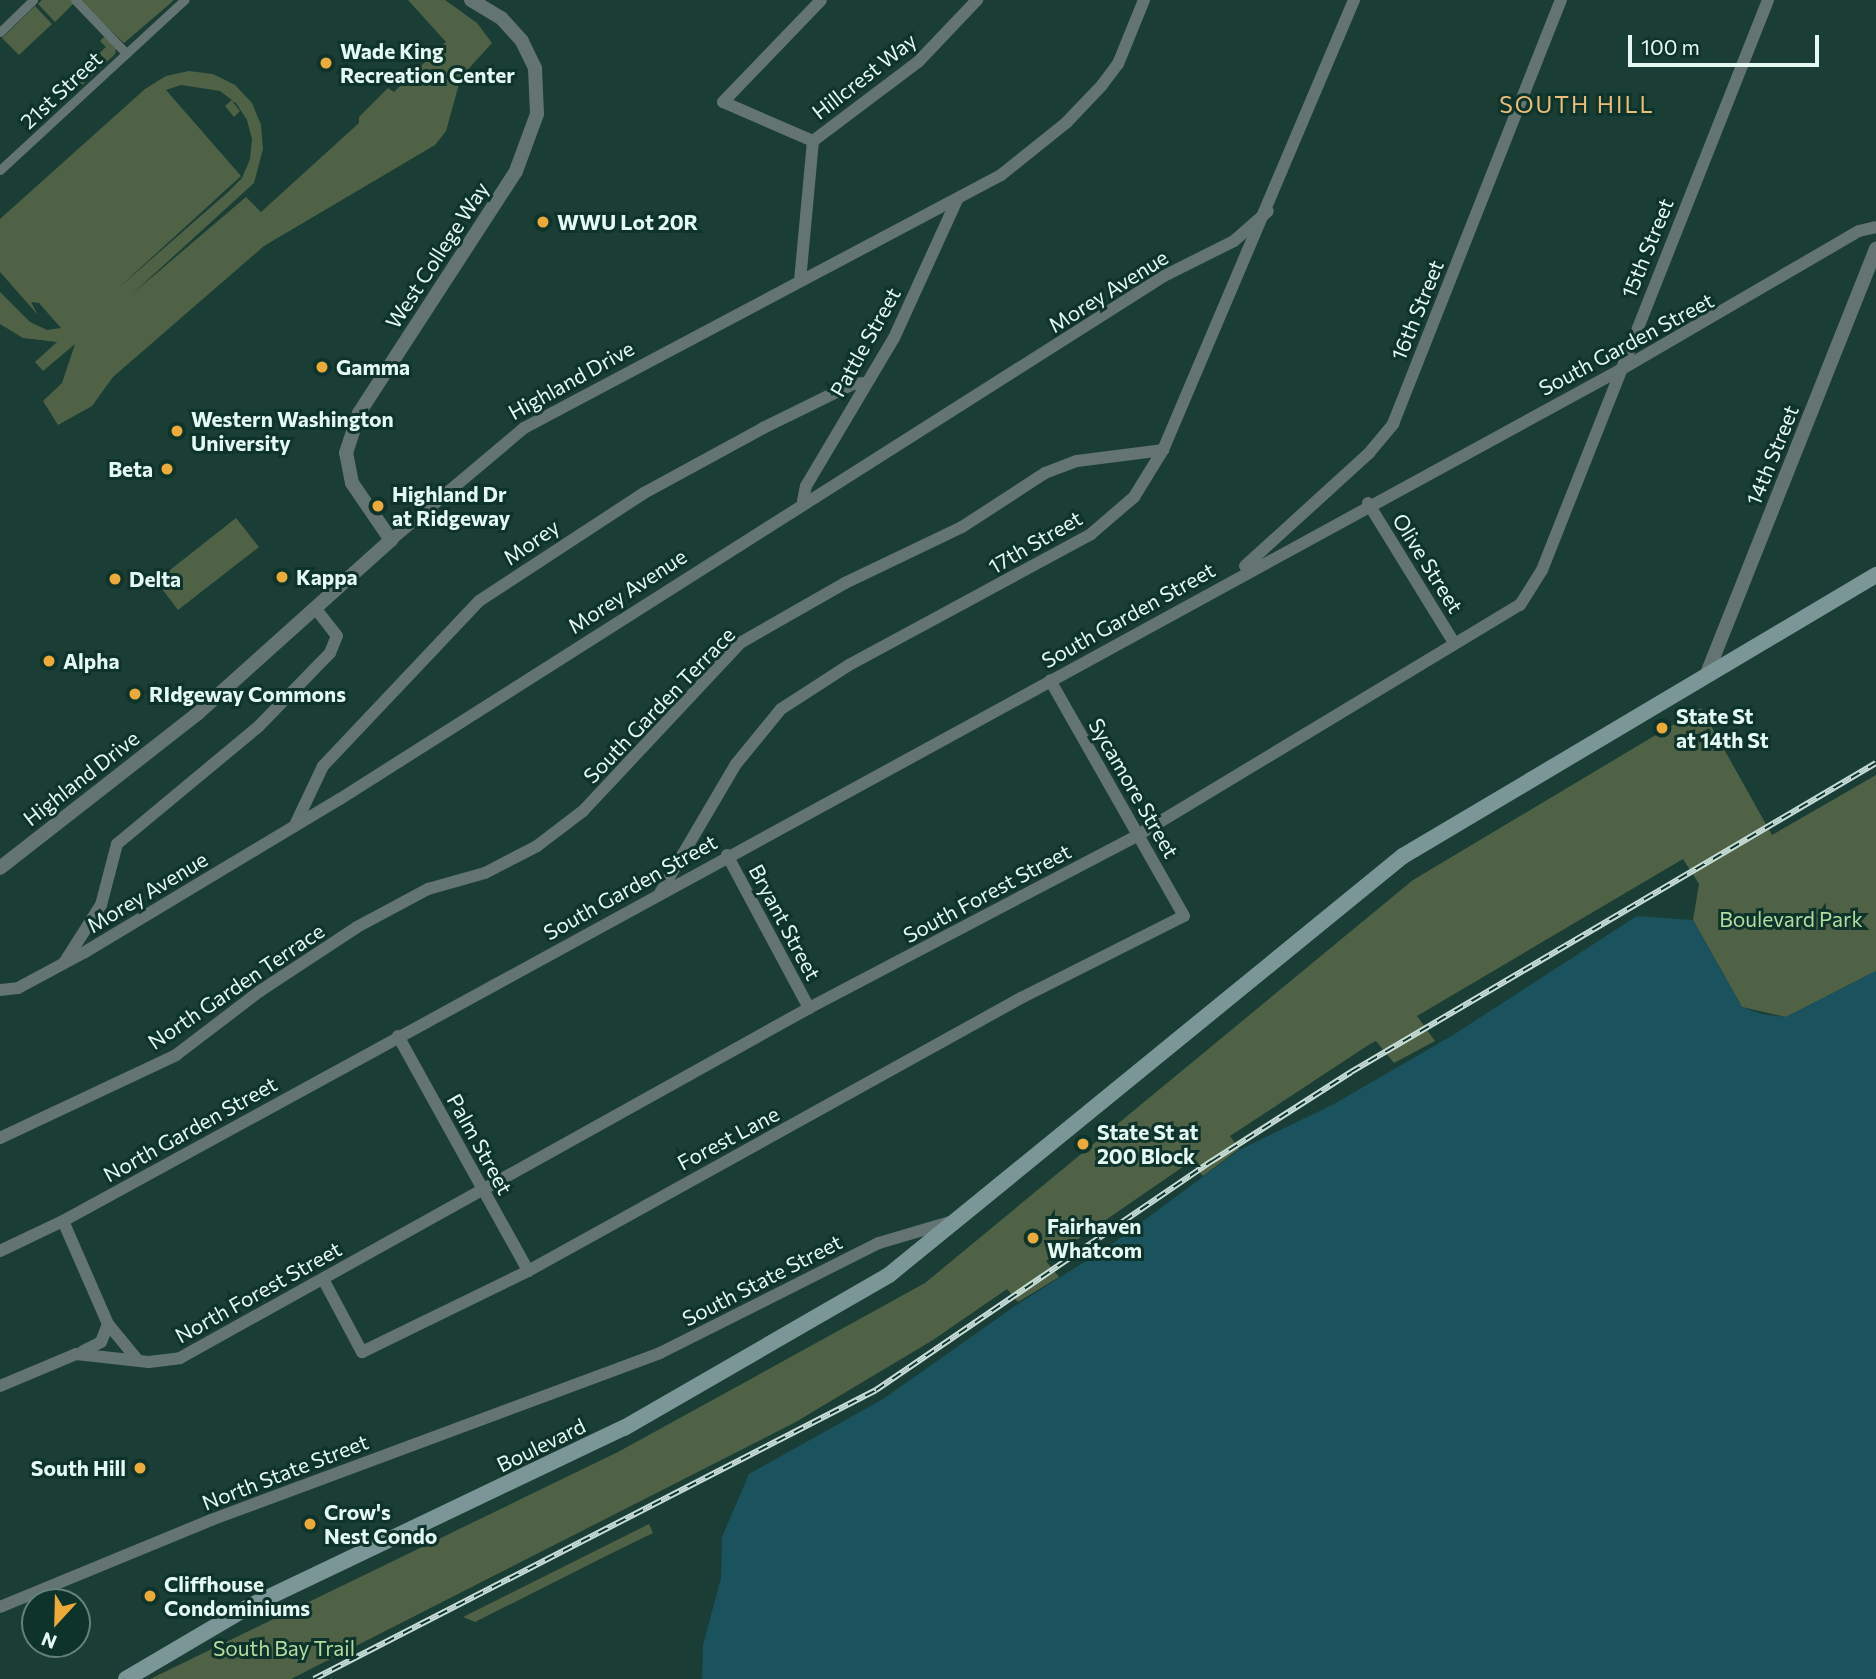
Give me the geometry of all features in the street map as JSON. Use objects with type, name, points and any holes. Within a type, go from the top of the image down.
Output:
[{"type":"main road","name":"Boulevard","points":[[126,1679],[250,1606],[624,1428],[889,1275],[1403,856],[1876,575]]},
{"type":"street","points":[[0,32],[33,0]]},
{"type":"street","points":[[75,0],[126,53]]},
{"type":"street","name":"21st Street","points":[[0,170],[184,0]]},
{"type":"street","name":"West College Way","points":[[391,540],[352,483],[346,453],[359,413],[516,171],[537,114],[535,68],[522,41],[501,18],[471,0]]},
{"type":"street","points":[[813,141],[723,102],[821,0]]},
{"type":"street","name":"Hillcrest Way","points":[[800,281],[813,141],[918,62],[977,0]]},
{"type":"street","name":"Highland Drive","points":[[0,868],[197,714],[391,540],[524,428],[957,200],[1032,152],[1102,85],[1118,64],[1144,0]]},
{"type":"street","name":"17th Street","points":[[658,896],[736,764],[781,709],[849,665],[1091,534],[1134,497],[1163,450],[1268,211],[1354,0]]},
{"type":"street","name":"16th Street","points":[[1229,580],[1369,453],[1393,424],[1561,0]]},
{"type":"street","name":"15th Street","points":[[1501,617],[1520,605],[1542,570],[1768,0]]},
{"type":"street","name":"Pattle Street","points":[[803,501],[806,486],[894,338],[957,200]]},
{"type":"street","name":"Morey Avenue","points":[[0,990],[18,988],[63,963],[295,826],[803,501],[1164,276],[1234,241],[1268,211]]},
{"type":"street","name":"South Garden Street","points":[[398,1036],[658,896],[727,855],[1368,503],[1620,370],[1859,231],[1876,227]]},
{"type":"street","name":"14th Street","points":[[1706,676],[1876,249]]},
{"type":"street","name":"Morey","points":[[295,826],[323,766],[479,601],[644,493],[762,428],[853,384],[865,383]]},
{"type":"street","name":"South Garden Terrace","points":[[342,937],[428,889],[485,873],[537,846],[583,811],[740,643],[845,583],[962,527],[1045,473],[1077,461],[1163,450]]},
{"type":"street","name":"Olive Street","points":[[1368,503],[1454,643]]},
{"type":"street","points":[[63,963],[102,905],[117,844],[258,727],[330,653],[337,636],[315,608]]},
{"type":"street","name":"South Forest Street","points":[[483,1191],[808,1008],[1138,835],[1501,617]]},
{"type":"street","name":"Sycamore Street","points":[[1050,680],[1184,916]]},
{"type":"street","name":"Bryant Street","points":[[727,855],[808,1008]]},
{"type":"street","name":"Forest Lane","points":[[323,1279],[362,1352],[528,1271],[1021,998],[1184,916]]},
{"type":"street","name":"North Garden Terrace","points":[[0,1138],[176,1055],[342,937]]},
{"type":"street","name":"Palm Street","points":[[398,1036],[528,1271]]},
{"type":"street","name":"North Garden Street","points":[[0,1251],[63,1222],[398,1036]]},
{"type":"street","name":"North Forest Street","points":[[0,1386],[76,1354],[139,1361],[180,1358],[483,1191]]},
{"type":"street","name":"South State Street","points":[[586,1380],[660,1353],[879,1243],[957,1220]]},
{"type":"street","points":[[63,1222],[108,1324],[139,1361]]},
{"type":"street","points":[[76,1354],[101,1342],[108,1324]]},
{"type":"street","name":"North State Street","points":[[0,1607],[211,1520],[586,1380]]},
{"type":"green space","points":[[42,0],[71,0],[74,3],[55,22],[38,4]]},
{"type":"green space","points":[[79,0],[173,0],[173,1],[124,43]]},
{"type":"green space","points":[[408,0],[445,0],[477,23],[492,43],[461,77],[446,131],[435,145],[264,246],[113,377],[92,406],[58,425],[43,401],[62,383],[75,344],[43,371],[35,362],[57,342],[23,338],[0,324],[0,292],[30,322],[47,330],[61,328],[39,303],[31,302],[38,315],[0,272],[0,219],[145,89],[166,76],[189,71],[213,74],[235,85],[252,103],[261,125],[263,149],[254,183],[131,295],[246,197],[261,212],[359,123],[359,117],[388,88],[394,92],[446,42]],"holes":[[[181,85],[220,91],[232,100],[225,106],[234,117],[240,111],[232,101],[236,103],[247,120],[252,139],[250,159],[242,178],[115,291],[241,176],[166,90]]]},
{"type":"green space","points":[[35,6],[52,24],[19,55],[2,38]]},
{"type":"green space","points":[[105,36],[116,48],[115,54],[81,86],[74,78],[106,47],[100,41]]},
{"type":"green space","points":[[236,518],[259,547],[178,610],[156,581]]},
{"type":"green space","points":[[1701,708],[1772,835],[1876,775],[1876,971],[1786,1017],[1742,1007],[1693,920],[1699,884],[1683,859],[1417,1016],[1435,1041],[1394,1063],[1376,1041],[1370,1044],[1230,1136],[1239,1149],[1203,1176],[1190,1162],[1046,1261],[1059,1277],[1018,1302],[1007,1289],[933,1340],[794,1423],[291,1679],[150,1679],[618,1452],[925,1283],[1413,880]]},
{"type":"green space","points":[[649,1524],[653,1533],[475,1622],[463,1617]]},
{"type":"water","points":[[1637,916],[1693,920],[1742,1007],[1762,1014],[1786,1017],[1876,971],[1876,1679],[702,1679],[703,1645],[721,1578],[722,1537],[749,1474],[883,1399],[1015,1306],[1108,1247],[1239,1150],[1334,1104],[1453,1035]]},
{"type":"railway","points":[[314,1679],[876,1390],[1212,1161],[1351,1072],[1876,763]]},
{"type":"place","name":"Wade King Recreation Center","points":[[326,63]]},
{"type":"place","name":"WWU Lot 20R","points":[[543,222]]},
{"type":"place","name":"Gamma","points":[[322,367]]},
{"type":"place","name":"Western Washington University","points":[[177,431]]},
{"type":"place","name":"Beta","points":[[167,469]]},
{"type":"place","name":"Highland Dr at Ridgeway","points":[[378,506]]},
{"type":"place","name":"Kappa","points":[[282,577]]},
{"type":"place","name":"Delta","points":[[115,579]]},
{"type":"place","name":"Alpha","points":[[49,661]]},
{"type":"place","name":"RIdgeway Commons","points":[[135,694]]},
{"type":"place","name":"State St at 14th St","points":[[1662,728]]},
{"type":"place","name":"State St at 200 Block","points":[[1083,1144]]},
{"type":"place","name":"Fairhaven Whatcom","points":[[1033,1238]]},
{"type":"place","name":"South Hill","points":[[140,1468]]},
{"type":"place","name":"Crow's Nest Condo","points":[[310,1524]]},
{"type":"place","name":"Cliffhouse Condominiums","points":[[150,1596]]},
{"type":"district","name":"SOUTH HILL","points":[[1577,104]]},
{"type":"park label","name":"Boulevard Park","points":[[1791,919]]},
{"type":"park label","name":"South Bay Trail","points":[[284,1648]]}]
